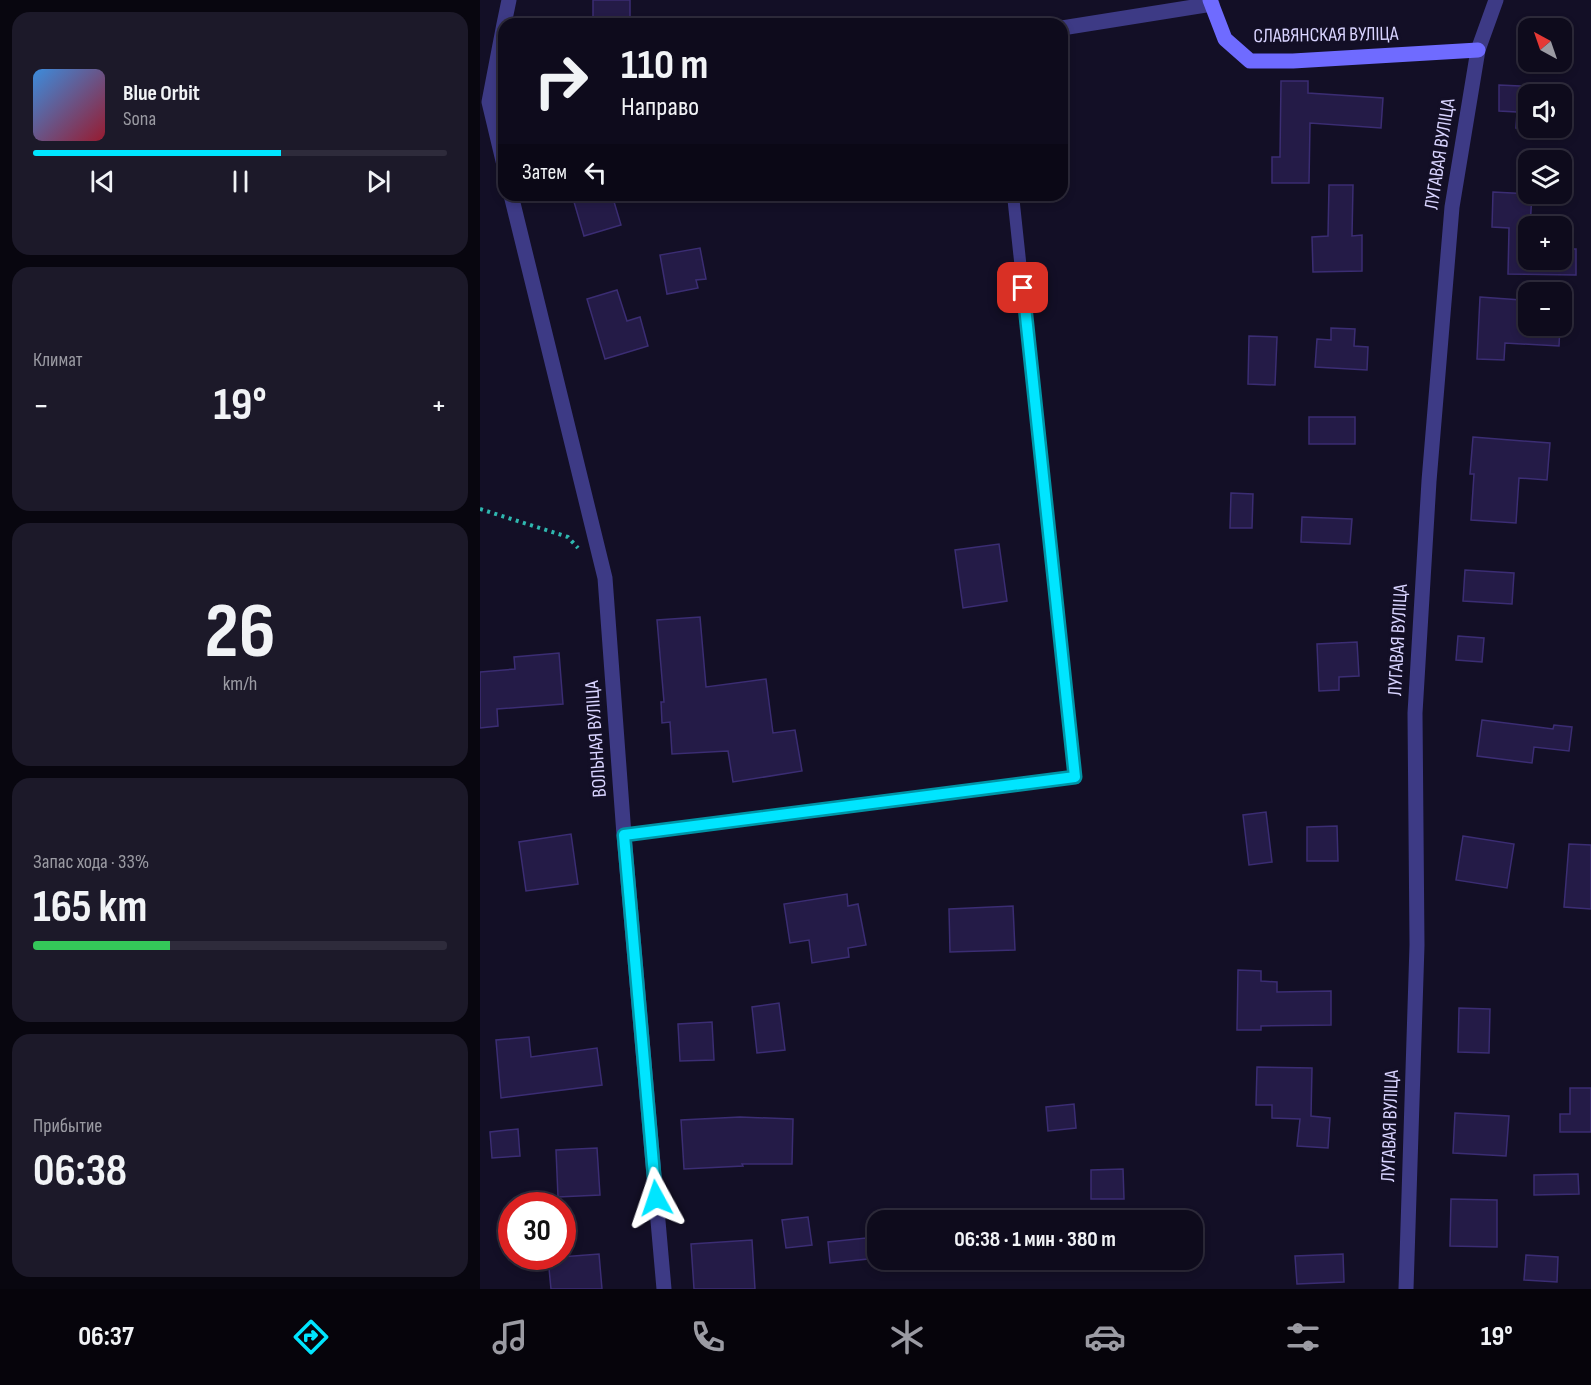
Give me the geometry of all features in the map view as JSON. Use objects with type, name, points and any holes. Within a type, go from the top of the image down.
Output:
[{"type":"street","points":[[505,18],[509,0]]},
{"type":"street","name":"ЛУГАВАЯ ВУЛІЦА","points":[[1406,1289],[1417,945],[1415,713],[1429,481],[1452,207],[1478,50],[1496,0]]},
{"type":"street","points":[[1068,27],[1211,2]]},
{"type":"street","name":"СЛАВЯНСКАЯ ВУЛІЦА","points":[[1211,2],[1225,39],[1250,61],[1293,61],[1478,50]]},
{"type":"street","points":[[498,59],[491,100],[498,135]]},
{"type":"street","name":"ВОЛЬНАЯ ВУЛІЦА","points":[[512,201],[605,578],[624,835],[664,1289]]},
{"type":"lane","points":[[624,835],[1075,777],[1014,201]]},
{"type":"path","points":[[480,509],[568,537],[583,553]]},
{"type":"building","points":[[593,0],[630,0],[630,18],[593,18]]},
{"type":"building","points":[[1281,81],[1308,81],[1308,93],[1383,98],[1381,128],[1310,123],[1309,183],[1272,183],[1272,157],[1280,157]]},
{"type":"building","points":[[1499,85],[1518,86],[1518,128],[1516,128],[1517,112],[1499,111]]},
{"type":"building","points":[[1329,185],[1353,185],[1352,236],[1362,235],[1362,271],[1313,272],[1312,237],[1328,236]]},
{"type":"building","points":[[1493,192],[1518,193],[1518,204],[1531,204],[1531,216],[1518,216],[1518,270],[1572,270],[1572,249],[1576,249],[1576,275],[1508,274],[1509,228],[1492,227]]},
{"type":"building","points":[[574,201],[614,201],[621,225],[584,236]]},
{"type":"building","points":[[700,248],[706,279],[696,280],[698,288],[667,294],[660,255]]},
{"type":"building","points":[[617,290],[627,321],[640,317],[648,346],[605,359],[587,299]]},
{"type":"building","points":[[1480,297],[1518,300],[1518,336],[1560,336],[1559,346],[1505,343],[1504,360],[1477,359]]},
{"type":"building","points":[[1331,328],[1355,329],[1354,346],[1368,347],[1367,370],[1315,367],[1317,339],[1331,340]]},
{"type":"building","points":[[1249,336],[1277,337],[1275,385],[1248,384]]},
{"type":"building","points":[[1309,417],[1355,417],[1355,444],[1309,444]]},
{"type":"building","points":[[1473,437],[1550,443],[1547,480],[1519,478],[1516,523],[1471,520],[1474,474],[1470,474]]},
{"type":"building","points":[[1231,493],[1253,494],[1252,528],[1230,528]]},
{"type":"building","points":[[1302,517],[1352,519],[1350,544],[1301,542]]},
{"type":"building","points":[[999,544],[1007,601],[963,608],[955,550]]},
{"type":"building","points":[[1465,570],[1514,573],[1512,604],[1463,601]]},
{"type":"building","points":[[700,617],[706,687],[766,679],[773,733],[795,730],[802,771],[733,782],[728,751],[672,754],[670,722],[662,723],[661,702],[664,702],[657,620]]},
{"type":"building","points":[[1458,636],[1484,638],[1482,662],[1456,660]]},
{"type":"building","points":[[1357,642],[1359,676],[1339,677],[1339,690],[1319,691],[1317,644]]},
{"type":"building","points":[[559,653],[563,704],[497,709],[498,726],[480,728],[480,672],[515,669],[514,657]]},
{"type":"building","points":[[1482,720],[1553,729],[1554,725],[1572,727],[1569,751],[1534,747],[1532,763],[1477,756]]},
{"type":"building","points":[[1266,812],[1272,862],[1249,865],[1243,815]]},
{"type":"building","points":[[1337,826],[1338,861],[1307,861],[1307,827]]},
{"type":"building","points":[[571,834],[578,884],[526,891],[519,842]]},
{"type":"building","points":[[1463,836],[1514,844],[1507,888],[1456,880]]},
{"type":"building","points":[[1569,844],[1591,845],[1591,909],[1564,907]]},
{"type":"building","points":[[847,894],[848,906],[858,904],[866,945],[848,948],[849,957],[812,963],[809,940],[790,943],[784,904]]},
{"type":"building","points":[[1013,906],[1015,950],[950,952],[949,909]]},
{"type":"building","points":[[1238,970],[1261,971],[1261,981],[1277,982],[1277,992],[1331,991],[1331,1025],[1261,1026],[1261,1030],[1237,1030]]},
{"type":"building","points":[[779,1003],[785,1050],[757,1053],[752,1007]]},
{"type":"building","points":[[1459,1008],[1490,1009],[1489,1053],[1458,1052]]},
{"type":"building","points":[[712,1022],[714,1060],[680,1061],[678,1024]]},
{"type":"building","points":[[529,1037],[531,1057],[597,1048],[602,1085],[501,1098],[496,1040]]},
{"type":"building","points":[[1257,1067],[1312,1068],[1311,1116],[1330,1118],[1328,1148],[1297,1146],[1300,1119],[1272,1118],[1272,1105],[1256,1105]]},
{"type":"building","points":[[1570,1088],[1591,1088],[1591,1132],[1560,1132],[1560,1114],[1570,1114]]},
{"type":"building","points":[[1074,1104],[1076,1128],[1048,1131],[1046,1107]]},
{"type":"building","points":[[1455,1113],[1509,1116],[1506,1156],[1453,1153]]},
{"type":"building","points":[[740,1117],[793,1119],[792,1164],[742,1164],[743,1166],[684,1169],[681,1120]]},
{"type":"building","points":[[518,1129],[520,1156],[492,1158],[490,1132]]},
{"type":"building","points":[[597,1148],[600,1195],[576,1196],[576,1192],[558,1192],[556,1150]]},
{"type":"building","points":[[1123,1169],[1124,1199],[1091,1199],[1091,1170]]},
{"type":"building","points":[[1578,1174],[1579,1194],[1534,1195],[1534,1175]]},
{"type":"building","points":[[1451,1199],[1497,1200],[1497,1247],[1450,1246]]},
{"type":"building","points":[[808,1217],[812,1245],[786,1248],[782,1220]]},
{"type":"building","points":[[866,1238],[867,1259],[830,1263],[828,1242]]},
{"type":"building","points":[[752,1240],[755,1289],[694,1289],[691,1244]]},
{"type":"building","points":[[599,1254],[602,1289],[551,1289],[549,1270],[576,1270],[576,1256]]},
{"type":"building","points":[[1343,1254],[1344,1282],[1297,1284],[1295,1256]]},
{"type":"building","points":[[1526,1255],[1558,1257],[1557,1282],[1524,1280]]},
{"type":"route","points":[[656,1198],[624,835],[1075,777],[1023,288]]}]
